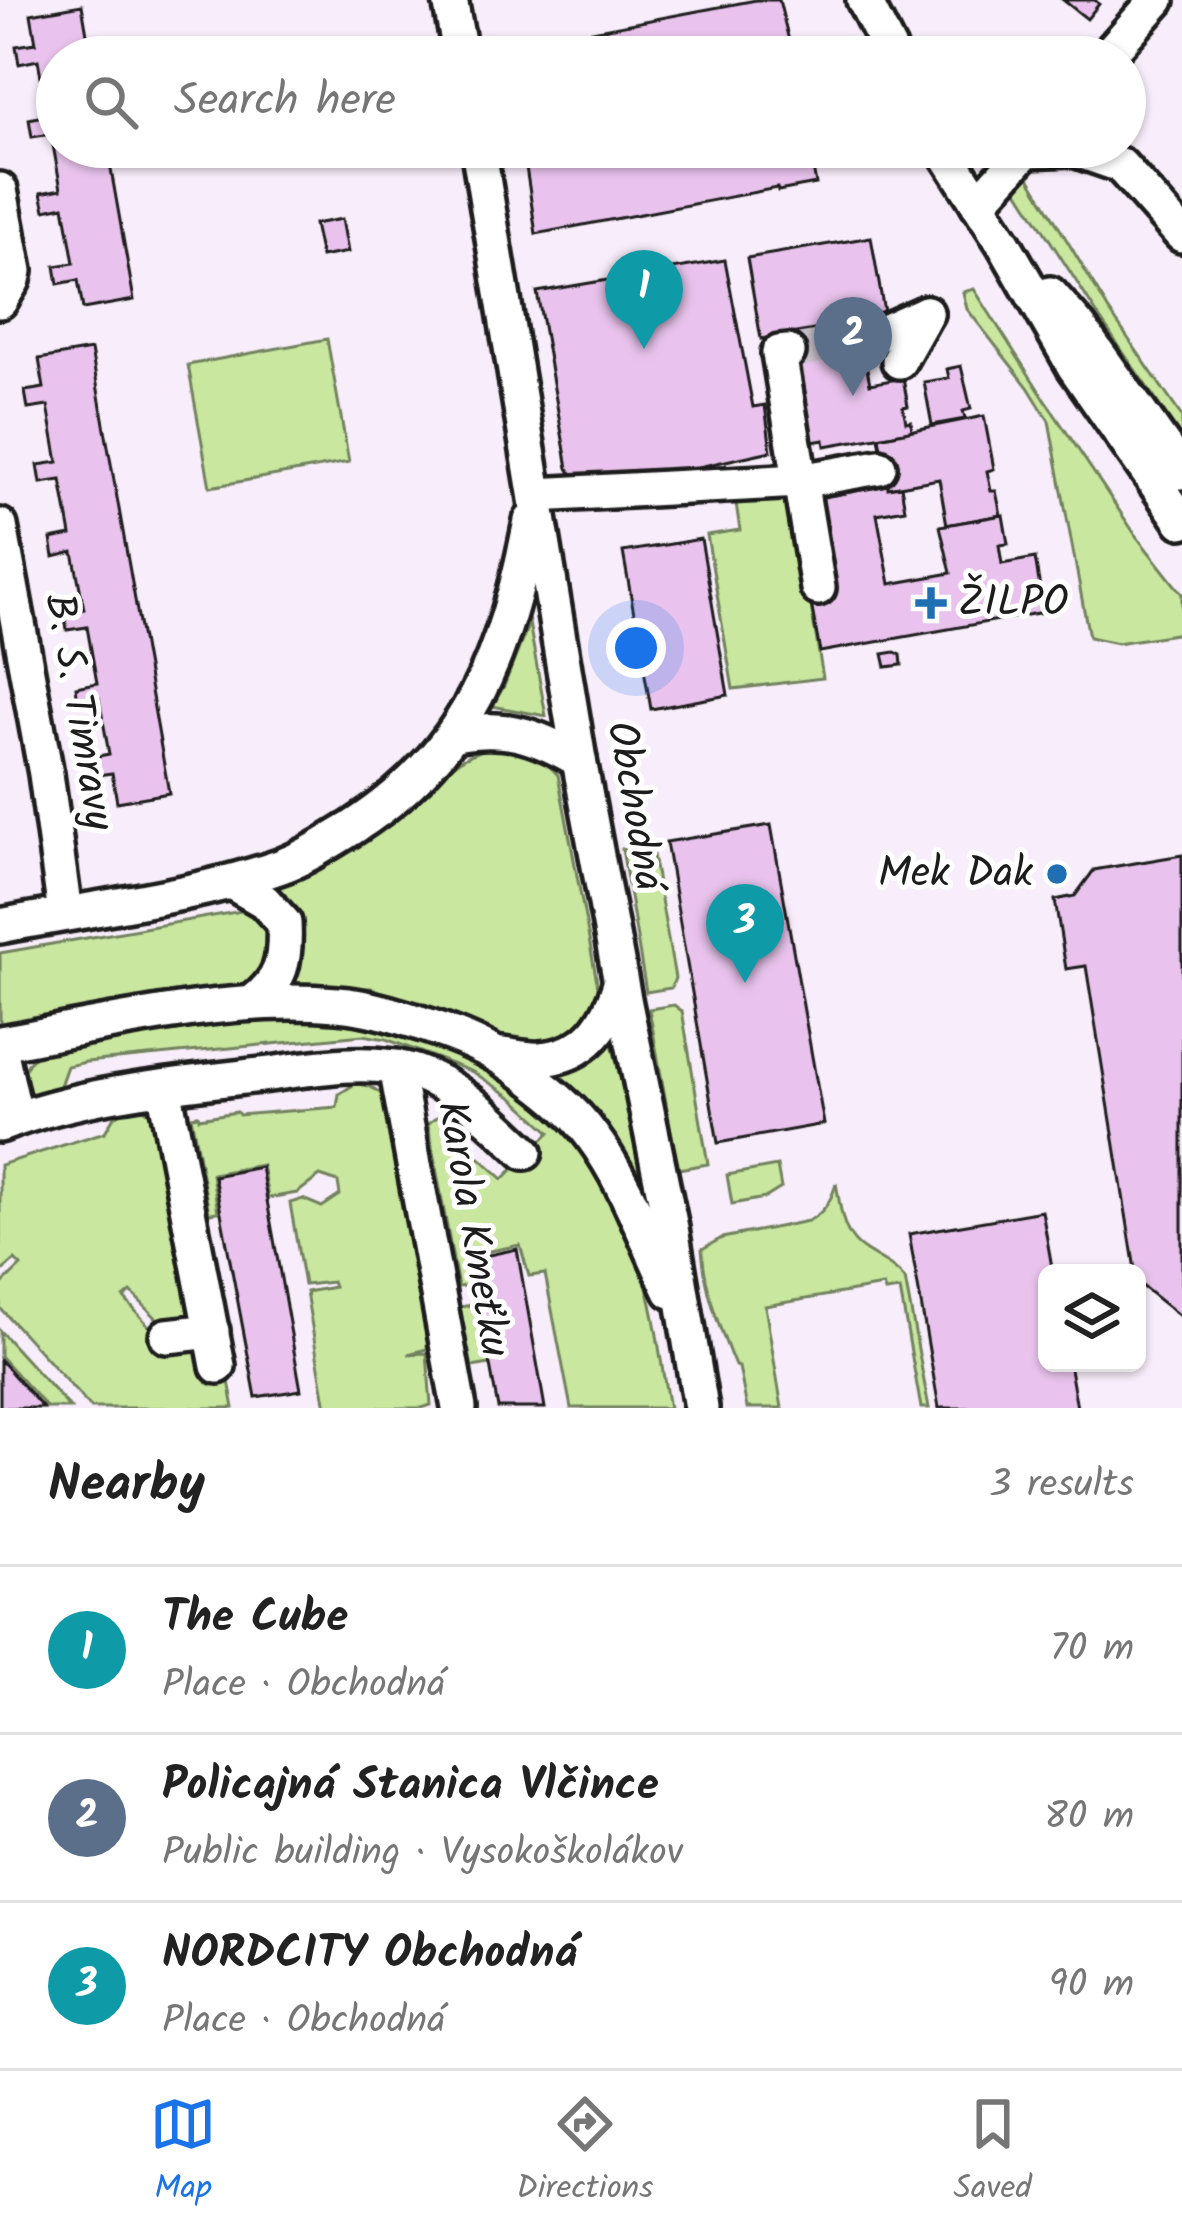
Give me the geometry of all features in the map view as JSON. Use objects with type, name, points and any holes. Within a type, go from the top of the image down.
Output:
[{"type":"street","points":[[450,0],[457,36]]},
{"type":"street","points":[[864,0],[882,36]]},
{"type":"street","points":[[1125,36],[1157,0]]},
{"type":"street","name":"Obchodná","points":[[482,168],[579,760],[671,1228],[701,1408]]},
{"type":"street","points":[[955,168],[1074,366],[1182,521]]},
{"type":"street","points":[[977,204],[1010,168]]},
{"type":"street","points":[[1123,168],[1182,235]]},
{"type":"street","points":[[0,190],[14,271],[0,301]]},
{"type":"street","points":[[1004,244],[1079,327],[1182,472]]},
{"type":"street","points":[[870,338],[926,313],[899,361]]},
{"type":"street","points":[[788,352],[778,353],[818,588]]},
{"type":"street","points":[[536,495],[800,481],[879,467]]},
{"type":"street","points":[[536,495],[573,476]]},
{"type":"street","points":[[0,926],[230,882],[285,865],[328,843],[398,794],[454,734],[491,669],[515,596],[536,495]]},
{"type":"street","name":"B. S. Timravy","points":[[0,526],[46,774],[65,913]]},
{"type":"street","points":[[454,734],[483,728],[514,730],[579,760]]},
{"type":"street","points":[[230,882],[264,901],[284,923],[283,962],[273,987],[252,1004]]},
{"type":"street","points":[[498,1054],[542,1059],[575,1049],[596,1036],[613,1010],[621,982]]},
{"type":"street","points":[[8,1122],[0,1046],[168,1013],[252,1004],[343,1004],[395,1015],[498,1054],[561,1103],[591,1134],[687,1326]]},
{"type":"street","name":"Karola Kmeťku","points":[[8,1122],[66,1103],[164,1087],[339,1065],[396,1067],[447,1084],[525,1152]]},
{"type":"street","name":"Karola Kmeťku","points":[[396,1067],[459,1408]]},
{"type":"street","points":[[164,1087],[218,1366]]},
{"type":"street","points":[[167,1336],[212,1331]]},
{"type":"green space","points":[[1026,172],[1108,309],[1182,417],[1182,438],[1014,184]]},
{"type":"green space","points":[[974,289],[1137,537],[1182,594],[1182,633],[1117,643],[1089,637],[1049,421],[967,309],[963,292]]},
{"type":"green space","points":[[327,339],[349,462],[210,487],[188,365]]},
{"type":"green space","points":[[735,497],[793,498],[823,678],[733,689],[707,535],[740,530]]},
{"type":"green space","points":[[529,623],[546,716],[492,706]]},
{"type":"green space","points":[[506,746],[535,756],[558,775],[601,1003],[590,1022],[557,1042],[521,1044],[371,988],[289,985],[299,934],[276,887],[377,832],[455,764],[486,749]]},
{"type":"green space","points":[[651,844],[675,978],[671,988],[646,992],[622,849]]},
{"type":"green space","points":[[253,909],[268,930],[271,947],[251,985],[0,1028],[0,953]]},
{"type":"green space","points":[[674,1005],[682,1011],[708,1164],[678,1169],[649,1009]]},
{"type":"green space","points":[[266,1017],[316,1019],[410,1036],[494,1073],[532,1100],[566,1133],[597,1174],[638,1260],[669,1408],[571,1408],[545,1274],[529,1276],[520,1245],[466,1256],[471,1285],[458,1287],[428,1124],[443,1116],[460,1120],[471,1150],[503,1179],[550,1132],[513,1098],[473,1072],[363,1035],[86,1062],[67,1066],[57,1094],[33,1096],[23,1081],[34,1057],[59,1046]]},
{"type":"green space","points":[[610,1035],[646,1185],[641,1186],[600,1120],[545,1066]]},
{"type":"green space","points":[[355,1084],[377,1091],[392,1109],[436,1343],[408,1354],[427,1353],[431,1405],[422,1408],[326,1408],[306,1292],[334,1287],[332,1282],[304,1285],[290,1203],[303,1199],[322,1207],[340,1195],[338,1182],[320,1176],[297,1193],[268,1198],[262,1165],[212,1174],[218,1212],[209,1213],[191,1116],[337,1107],[339,1094]]},
{"type":"green space","points":[[124,1109],[143,1109],[160,1119],[196,1328],[169,1331],[131,1292],[124,1298],[164,1343],[199,1341],[210,1382],[229,1381],[234,1408],[91,1408],[0,1308],[0,1286],[21,1266],[15,1260],[0,1273],[0,1165],[105,1132]]},
{"type":"green space","points":[[777,1166],[781,1188],[765,1198],[732,1204],[727,1175]]},
{"type":"green space","points":[[836,1183],[851,1238],[905,1279],[929,1408],[921,1408],[900,1290],[885,1292],[883,1286],[765,1306],[782,1408],[747,1408],[739,1367],[729,1352],[710,1295],[702,1249],[722,1238],[808,1221],[826,1205]]},
{"type":"green space","points":[[478,1304],[490,1364],[472,1367],[460,1307]]},
{"type":"green space","points":[[0,1331],[70,1408],[47,1408],[0,1356]]},
{"type":"building","points":[[756,0],[779,0],[788,36],[566,36]]},
{"type":"building","points":[[1063,0],[1095,0],[1099,4],[1087,19]]},
{"type":"building","points":[[82,5],[87,36],[36,36],[36,43],[31,14]]},
{"type":"building","points":[[36,43],[36,60],[19,64],[16,46]]},
{"type":"building","points":[[36,118],[36,136],[32,137],[29,119]]},
{"type":"building","points":[[57,168],[111,168],[134,300],[83,309],[78,280],[58,284],[55,266],[74,263],[64,206],[45,210],[41,193],[61,189]]},
{"type":"building","points":[[526,168],[813,168],[816,184],[536,234]]},
{"type":"building","points":[[342,219],[348,252],[321,257],[314,224]]},
{"type":"building","points":[[871,237],[884,312],[872,314],[873,320],[761,339],[747,258]]},
{"type":"building","points":[[725,260],[753,407],[765,405],[771,451],[694,468],[693,475],[581,480],[573,476],[537,292]]},
{"type":"building","points":[[887,341],[863,348],[870,384],[903,378],[908,406],[903,407],[912,431],[825,446],[824,440],[806,443],[794,358]]},
{"type":"building","points":[[91,350],[169,793],[117,802],[112,773],[91,776],[88,758],[109,754],[99,698],[78,702],[76,687],[97,683],[87,627],[67,630],[64,613],[84,609],[73,552],[54,557],[51,539],[71,535],[61,480],[41,483],[38,465],[58,462],[48,406],[28,409],[25,391],[44,388],[39,359]]},
{"type":"building","points":[[961,366],[971,409],[963,411],[965,419],[932,425],[924,382],[949,378],[947,369]]},
{"type":"building","points":[[984,416],[994,469],[987,471],[1001,515],[947,525],[939,479],[888,488],[879,437]]},
{"type":"building","points":[[901,486],[905,509],[877,514],[890,584],[951,573],[940,526],[1003,515],[1008,544],[999,545],[1002,564],[1035,558],[1044,612],[820,652],[810,598],[813,499]]},
{"type":"building","points":[[701,539],[728,695],[651,709],[623,552]]},
{"type":"building","points":[[883,654],[901,655],[902,665],[886,667]]},
{"type":"building","points":[[771,825],[824,1124],[718,1143],[666,842]]},
{"type":"building","points":[[1182,855],[1182,1318],[1146,1289],[1146,1264],[1134,1264],[1086,966],[1066,969],[1055,900],[1075,896],[1094,870]]},
{"type":"building","points":[[261,1167],[301,1390],[256,1397],[214,1176]]},
{"type":"building","points":[[1042,1211],[1051,1264],[1038,1264],[1038,1372],[1071,1372],[1077,1408],[939,1408],[909,1234]]},
{"type":"building","points":[[517,1249],[545,1408],[498,1408],[470,1259]]},
{"type":"building","points":[[0,1360],[43,1408],[0,1408]]},
{"type":"tunnel","points":[[788,352],[870,338]]},
{"type":"place","name":"The Cube","points":[[644,349]]},
{"type":"place","name":"Policajná Stanica Vlčince","points":[[853,396]]},
{"type":"place","name":"ŽILPO","points":[[931,603]]},
{"type":"place","name":"Mek Dak","points":[[1057,874]]},
{"type":"place","name":"NORDCITY Obchodná","points":[[745,983]]}]
